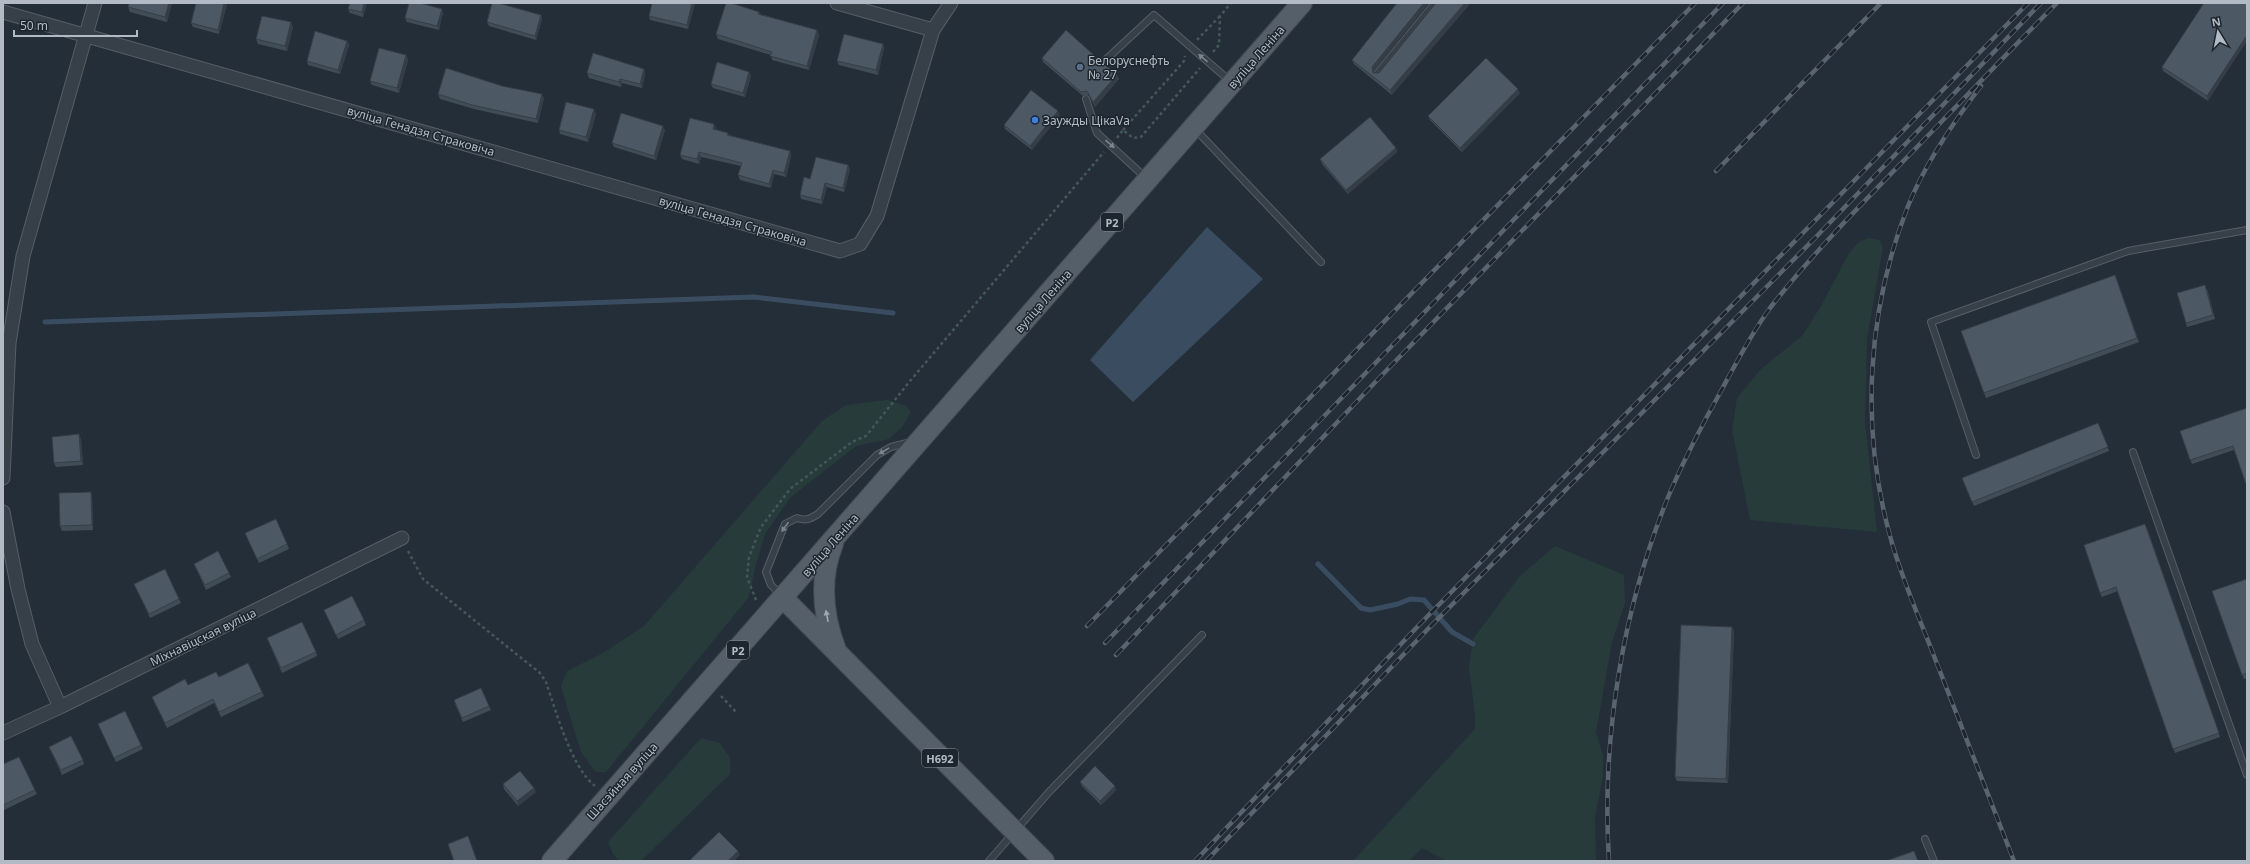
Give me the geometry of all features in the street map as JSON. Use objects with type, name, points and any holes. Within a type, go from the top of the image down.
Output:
[{"type":"main road","name":"вуліца Леніна","points":[[783,598],[1233,84],[1302,3]]},
{"type":"main road","points":[[835,538],[826,566],[824,602],[831,638],[838,653]]},
{"type":"main road","name":"Н692","points":[[783,598],[1044,861]]},
{"type":"main road","name":"Шасэйная вуліца","points":[[552,861],[783,598]]},
{"type":"street","points":[[3,478],[9,343],[23,256],[95,3]]},
{"type":"street","points":[[837,3],[933,30],[951,3]]},
{"type":"street","name":"вуліца Генадзя Страковіча","points":[[3,12],[85,34],[840,251],[860,244],[877,216],[933,30]]},
{"type":"street","points":[[3,512],[18,589],[32,644],[60,707]]},
{"type":"street","name":"Міхнавіцская вуліца","points":[[3,732],[60,707],[402,538]]},
{"type":"lane","points":[[1377,74],[1435,3]]},
{"type":"lane","points":[[1101,64],[1154,15],[1233,84]]},
{"type":"lane","points":[[1086,99],[1097,133],[1112,144],[1149,180]]},
{"type":"lane","points":[[1194,128],[1321,262]]},
{"type":"lane","points":[[1976,455],[1931,322],[2128,251],[2247,230]]},
{"type":"lane","points":[[783,598],[771,585],[766,572],[785,524],[791,520],[810,519],[818,514],[877,456],[891,447],[920,440]]},
{"type":"lane","points":[[2134,452],[2247,775]]},
{"type":"lane","points":[[989,861],[1049,792],[1202,635]]},
{"type":"lane","points":[[1925,839],[1934,861]]},
{"type":"path","points":[[752,607],[757,601],[747,577],[749,557],[761,527],[790,489],[852,442],[866,436],[1092,164],[1112,144],[1184,61],[1186,53],[1190,47],[1231,3]]},
{"type":"path","points":[[1123,130],[1133,138],[1141,137],[1206,61],[1218,45],[1220,16]]},
{"type":"path","points":[[402,538],[423,579],[540,673],[568,746],[588,782],[608,796]]},
{"type":"path","points":[[725,692],[720,697],[736,712]]},
{"type":"green space","points":[[1868,238],[1880,240],[1883,247],[1867,339],[1865,422],[1877,532],[1750,520],[1732,430],[1737,398],[1761,369],[1802,336],[1821,306],[1849,253],[1859,242]]},
{"type":"green space","points":[[887,400],[906,406],[911,412],[902,427],[889,439],[856,446],[790,498],[765,534],[755,568],[749,597],[606,772],[596,772],[581,752],[561,687],[567,671],[603,653],[644,626],[822,421],[846,405]]},
{"type":"green space","points":[[1555,546],[1624,575],[1625,603],[1612,642],[1596,732],[1603,755],[1603,777],[1595,817],[1596,861],[1447,861],[1422,848],[1409,861],[1353,861],[1475,729],[1475,714],[1469,668],[1473,639],[1519,577]]},
{"type":"green space","points":[[701,738],[720,743],[730,758],[730,774],[641,861],[619,861],[613,854],[608,842]]},
{"type":"water","points":[[1207,227],[1263,279],[1133,402],[1090,360]]},
{"type":"building","points":[[129,3],[169,3],[165,17],[128,7]]},
{"type":"building","points":[[196,3],[224,3],[218,30],[191,23]]},
{"type":"building","points":[[350,3],[364,3],[362,12],[348,9]]},
{"type":"building","points":[[409,3],[420,3],[442,9],[437,26],[405,18]]},
{"type":"building","points":[[492,3],[498,3],[541,15],[535,36],[487,22]]},
{"type":"building","points":[[652,3],[692,3],[687,25],[649,16]]},
{"type":"building","points":[[726,3],[731,3],[759,12],[758,14],[817,30],[807,66],[770,56],[772,52],[716,34]]},
{"type":"building","points":[[1397,3],[1424,3],[1372,67],[1373,73],[1379,73],[1436,3],[1465,3],[1390,90],[1352,60]]},
{"type":"building","points":[[2204,3],[2247,3],[2247,35],[2207,96],[2162,67]]},
{"type":"building","points":[[262,16],[291,22],[285,46],[256,39]]},
{"type":"building","points":[[1066,30],[1096,57],[1096,63],[1103,63],[1117,75],[1093,102],[1087,91],[1081,92],[1042,58]]},
{"type":"building","points":[[315,31],[347,41],[338,70],[307,61]]},
{"type":"building","points":[[844,34],[883,44],[876,70],[837,61]]},
{"type":"building","points":[[379,48],[406,55],[397,88],[370,81]]},
{"type":"building","points":[[593,53],[644,69],[640,84],[620,79],[619,82],[587,73]]},
{"type":"building","points":[[1486,58],[1518,89],[1460,148],[1428,116]]},
{"type":"building","points":[[717,62],[749,72],[743,93],[711,84]]},
{"type":"building","points":[[446,68],[502,86],[542,94],[536,119],[472,105],[438,94]]},
{"type":"building","points":[[1031,90],[1058,111],[1030,146],[1004,125]]},
{"type":"building","points":[[566,102],[594,109],[586,137],[559,130]]},
{"type":"building","points":[[621,113],[663,126],[654,156],[612,143]]},
{"type":"building","points":[[1370,117],[1396,148],[1346,190],[1320,159]]},
{"type":"building","points":[[690,118],[714,124],[713,129],[728,133],[727,135],[790,151],[784,173],[773,170],[769,184],[738,175],[742,163],[699,152],[697,159],[680,155]]},
{"type":"building","points":[[816,157],[848,165],[843,188],[825,183],[821,200],[800,195],[804,177],[810,179]]},
{"type":"building","points":[[2115,275],[2137,338],[1984,393],[1961,331]]},
{"type":"building","points":[[2205,285],[2213,315],[2186,323],[2177,293]]},
{"type":"building","points":[[2247,408],[2247,487],[2233,446],[2190,460],[2180,431]]},
{"type":"building","points":[[2098,423],[2108,447],[1972,502],[1962,478]]},
{"type":"building","points":[[79,434],[81,461],[54,463],[52,437]]},
{"type":"building","points":[[91,492],[92,525],[60,526],[59,493]]},
{"type":"building","points":[[276,519],[287,544],[257,559],[245,533]]},
{"type":"building","points":[[2145,524],[2219,733],[2173,749],[2116,587],[2100,593],[2084,545]]},
{"type":"building","points":[[218,551],[229,573],[205,585],[194,564]]},
{"type":"building","points":[[165,569],[179,599],[149,614],[134,584]]},
{"type":"building","points":[[2247,579],[2247,673],[2242,675],[2212,591]]},
{"type":"building","points":[[352,596],[364,620],[336,635],[324,610]]},
{"type":"building","points":[[302,622],[316,652],[281,668],[267,638]]},
{"type":"building","points":[[1681,625],[1732,627],[1726,779],[1675,777]]},
{"type":"building","points":[[248,663],[262,692],[219,712],[213,699],[165,723],[152,697],[185,679],[188,685],[216,672],[219,677]]},
{"type":"building","points":[[481,688],[489,706],[462,718],[454,700]]},
{"type":"building","points":[[125,711],[141,745],[114,758],[98,724]]},
{"type":"building","points":[[71,736],[83,760],[61,770],[49,747]]},
{"type":"building","points":[[19,757],[35,790],[3,805],[3,764]]},
{"type":"building","points":[[1095,766],[1115,786],[1100,801],[1080,782]]},
{"type":"building","points":[[520,771],[534,788],[517,801],[503,784]]},
{"type":"building","points":[[719,832],[738,851],[728,861],[689,861]]},
{"type":"building","points":[[468,836],[477,861],[454,861],[448,844]]},
{"type":"building","points":[[1914,851],[1918,861],[1886,861]]},
{"type":"waterway","points":[[45,322],[754,297],[893,313]]},
{"type":"waterway","points":[[1318,564],[1361,608],[1370,610],[1398,604],[1410,599],[1424,600],[1452,632],[1473,644]]},
{"type":"railway","points":[[1087,626],[1695,3]]},
{"type":"railway","points":[[1105,643],[1723,3]]},
{"type":"railway","points":[[1116,655],[1383,374],[1743,3]]},
{"type":"railway","points":[[1716,171],[1881,3]]},
{"type":"railway","points":[[1195,861],[1420,624],[2028,3]]},
{"type":"railway","points":[[1206,861],[1427,630],[1816,237],[2041,3]]},
{"type":"railway","points":[[1609,861],[1607,814],[1612,719],[1628,625],[1654,534],[1671,490],[1701,427],[1756,328],[1790,283],[1855,211],[2057,3]]},
{"type":"railway","points":[[1981,86],[1951,128],[1922,175],[1908,206],[1894,246],[1876,328],[1872,370],[1872,411],[1874,453],[1880,495],[1899,567],[2014,861]]},
{"type":"place","name":"Белоруснефть № 27","points":[[1080,67]]},
{"type":"place","name":"Заужды ЦікаVа","points":[[1035,120]]}]
